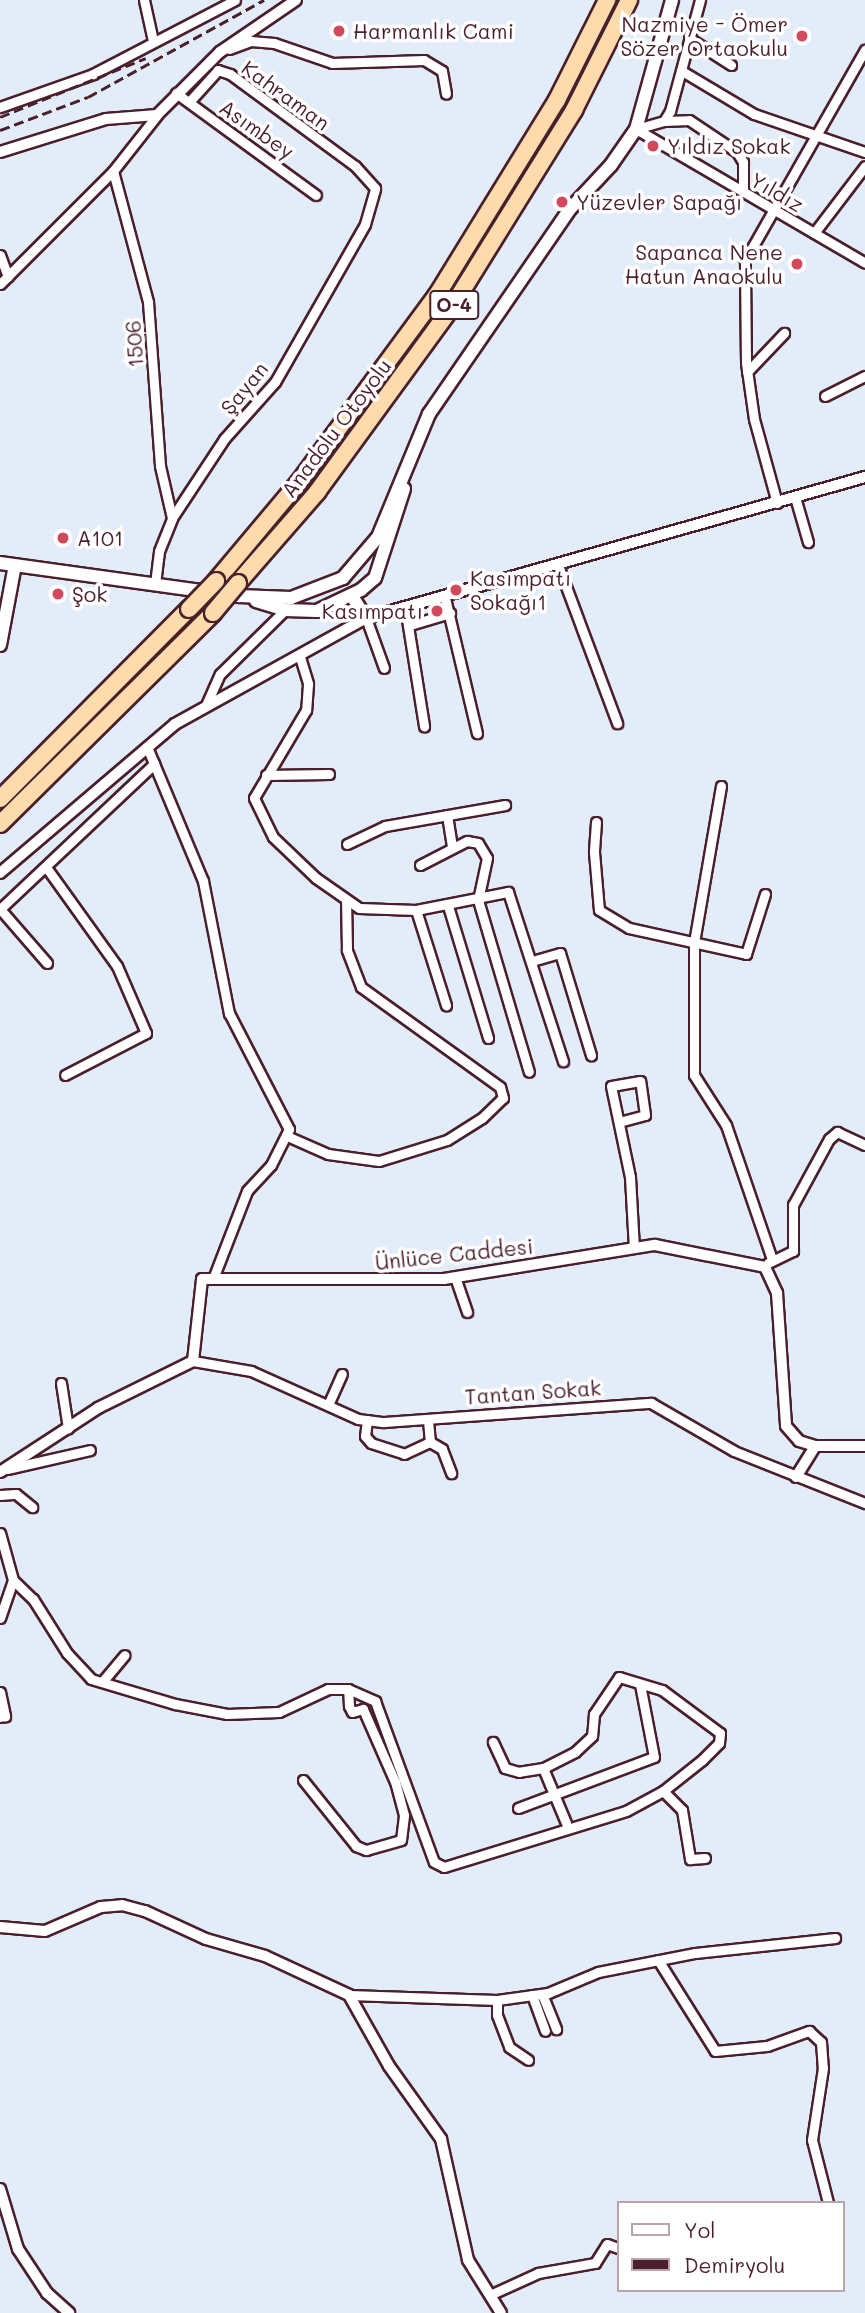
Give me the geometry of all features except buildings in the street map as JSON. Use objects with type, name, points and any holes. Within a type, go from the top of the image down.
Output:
[{"type":"highway","name":"Anadolu Otoyolu","points":[[0,799],[189,609],[299,482],[437,295],[557,100],[607,0]]},
{"type":"highway","name":"Anadolu Otoyolu","points":[[0,824],[239,590],[317,492],[452,307],[574,110],[629,0]]},
{"type":"main road","points":[[337,605],[339,580],[379,537],[429,414],[570,209],[611,165],[636,129],[672,0]]},
{"type":"main road","points":[[239,590],[285,610],[317,611],[337,605],[357,593],[375,578],[389,540],[413,452]]},
{"type":"main road","points":[[0,563],[155,584],[239,590],[291,598],[339,580],[352,579],[366,618]]},
{"type":"main road","points":[[0,645],[15,565]]},
{"type":"street","points":[[144,0],[153,41]]},
{"type":"street","points":[[0,107],[65,87],[234,0]]},
{"type":"street","points":[[4,281],[113,171],[176,93],[220,52],[296,0]]},
{"type":"street","points":[[664,121],[682,71],[688,38],[700,0]]},
{"type":"street","points":[[688,38],[731,65]]},
{"type":"street","points":[[220,52],[251,41],[274,43],[332,63],[424,60],[442,71],[446,94]]},
{"type":"street","points":[[777,503],[754,419],[747,372],[745,260],[865,50]]},
{"type":"street","name":"Kahraman","points":[[189,102],[218,70],[230,74],[367,176]]},
{"type":"street","points":[[682,71],[754,114],[865,152]]},
{"type":"street","name":"Asımbey","points":[[176,93],[316,195]]},
{"type":"street","points":[[0,152],[106,119],[157,115]]},
{"type":"street","points":[[636,129],[664,121],[689,120],[737,152],[743,162],[743,192]]},
{"type":"street","name":"Yıldız","points":[[636,129],[865,263]]},
{"type":"street","points":[[814,233],[865,166]]},
{"type":"street","name":"1506","points":[[113,171],[148,302],[160,466],[172,518]]},
{"type":"street","name":"Şayan","points":[[155,584],[159,551],[172,518],[224,439],[275,382],[340,272],[373,205],[375,188],[367,176]]},
{"type":"street","points":[[0,255],[4,281]]},
{"type":"street","points":[[747,372],[785,333]]},
{"type":"street","points":[[825,396],[865,376]]},
{"type":"street","points":[[0,873],[147,747],[206,705],[300,657],[366,618],[445,598],[865,477]]},
{"type":"street","points":[[795,498],[808,542]]},
{"type":"street","points":[[558,565],[618,723]]},
{"type":"street","points":[[445,598],[478,733]]},
{"type":"street","points":[[405,607],[424,726]]},
{"type":"street","points":[[206,705],[220,674],[285,610]]},
{"type":"street","points":[[410,625],[450,613]]},
{"type":"street","points":[[366,618],[384,668]]},
{"type":"street","points":[[300,657],[308,684],[306,710],[254,798],[260,817],[291,856],[346,900],[372,910],[416,910],[449,906],[508,892],[563,1062]]},
{"type":"street","points":[[4,1470],[132,1388],[193,1361],[198,1291],[202,1279],[214,1276],[247,1191],[271,1166],[287,1136],[281,1108],[229,1013],[203,881],[147,747]]},
{"type":"street","points":[[47,963],[0,909],[154,764]]},
{"type":"street","points":[[266,775],[329,774]]},
{"type":"street","points":[[721,786],[694,943],[694,1075],[726,1125],[777,1293],[786,1426],[799,1441],[815,1446],[865,1446]]},
{"type":"street","points":[[347,844],[385,826],[505,805]]},
{"type":"street","points":[[447,815],[452,847]]},
{"type":"street","points":[[596,822],[595,876],[601,915],[629,928],[694,943],[712,943],[746,954],[765,894]]},
{"type":"street","points":[[420,865],[467,841],[478,843],[486,858],[478,900],[529,1072]]},
{"type":"street","points":[[46,867],[117,966],[146,1033],[65,1074]]},
{"type":"street","points":[[287,1136],[328,1154],[379,1161],[447,1140],[482,1118],[503,1098],[500,1087],[361,987],[347,950],[346,900]]},
{"type":"street","points":[[449,906],[488,1038]]},
{"type":"street","points":[[416,910],[446,1005]]},
{"type":"street","points":[[532,961],[560,953],[591,1055]]},
{"type":"street","points":[[619,1122],[645,1115],[640,1081],[611,1086],[630,1177],[634,1248]]},
{"type":"street","points":[[768,1263],[793,1251],[793,1205],[829,1139],[837,1132],[865,1145]]},
{"type":"street","name":"Ünlüce Caddesi","points":[[214,1276],[297,1282],[456,1277],[655,1245],[768,1263]]},
{"type":"street","points":[[456,1277],[467,1312]]},
{"type":"street","name":"Tantan Sokak","points":[[193,1361],[251,1371],[367,1420],[428,1420],[651,1403],[734,1451],[865,1503]]},
{"type":"street","points":[[328,1405],[342,1374]]},
{"type":"street","points":[[61,1383],[68,1428]]},
{"type":"street","points":[[367,1420],[366,1436],[404,1454],[430,1442]]},
{"type":"street","points":[[428,1420],[430,1442]]},
{"type":"street","points":[[430,1442],[442,1449],[451,1473]]},
{"type":"street","points":[[796,1477],[815,1446]]},
{"type":"street","points":[[4,1470],[90,1450]]},
{"type":"street","points":[[0,1496],[16,1494],[32,1507]]},
{"type":"street","points":[[0,1533],[13,1580],[33,1599],[67,1653],[91,1679],[175,1704],[253,1716],[279,1712],[328,1689],[348,1689],[374,1701],[429,1852],[434,1862],[444,1867],[510,1843],[586,1826],[663,1791],[719,1743],[720,1733],[683,1702],[620,1677],[594,1714],[587,1744],[542,1768],[519,1772],[505,1768],[493,1742]]},
{"type":"street","points":[[0,1618],[13,1580]]},
{"type":"street","points":[[102,1682],[125,1655]]},
{"type":"street","points":[[518,1808],[654,1756],[640,1684]]},
{"type":"street","points":[[303,1780],[356,1846],[366,1850],[401,1840],[404,1815],[395,1782],[363,1709],[352,1712],[348,1689]]},
{"type":"street","points":[[0,1692],[5,1716],[0,1717]]},
{"type":"street","points":[[542,1768],[565,1823]]},
{"type":"street","points":[[663,1791],[682,1811],[690,1859],[705,1858]]},
{"type":"street","points":[[0,1927],[45,1931],[101,1907],[122,1905],[145,1911],[206,1939],[265,1955],[349,1995],[497,2000],[537,1994],[598,1972],[752,1945],[835,1938]]},
{"type":"street","points":[[658,1961],[715,2051],[767,2046],[808,2031],[821,2042],[823,2068],[812,2140],[827,2201]]},
{"type":"street","points":[[537,1994],[556,2029]]},
{"type":"street","points":[[537,1994],[545,2031]]},
{"type":"street","points":[[349,1995],[389,2066],[441,2139],[468,2260],[492,2294],[501,2313]]},
{"type":"street","points":[[497,2000],[496,2015],[509,2047],[528,2060]]},
{"type":"street","points":[[0,2189],[18,2249],[47,2293],[69,2313]]},
{"type":"street","points":[[492,2294],[538,2273],[596,2263],[607,2244],[616,2247]]},
{"type":"railway","points":[[0,130],[88,97],[264,0]]},
{"type":"railway","points":[[0,117],[146,58]]},
{"type":"place","name":"Harmanlık Cami","points":[[339,31]]},
{"type":"place","name":"Nazmiye - Ömer Sözer Ortaokulu","points":[[802,36]]},
{"type":"place","name":"Yıldız Sokak","points":[[653,146]]},
{"type":"place","name":"Yüzevler Sapağı","points":[[562,202]]},
{"type":"place","name":"Sapanca Nene Hatun Anaokulu","points":[[797,264]]},
{"type":"place","name":"A101","points":[[63,538]]},
{"type":"place","name":"Kasımpatı Sokağı1","points":[[456,590]]},
{"type":"place","name":"Şok","points":[[58,594]]},
{"type":"place","name":"Kasımpatı","points":[[437,611]]}]
